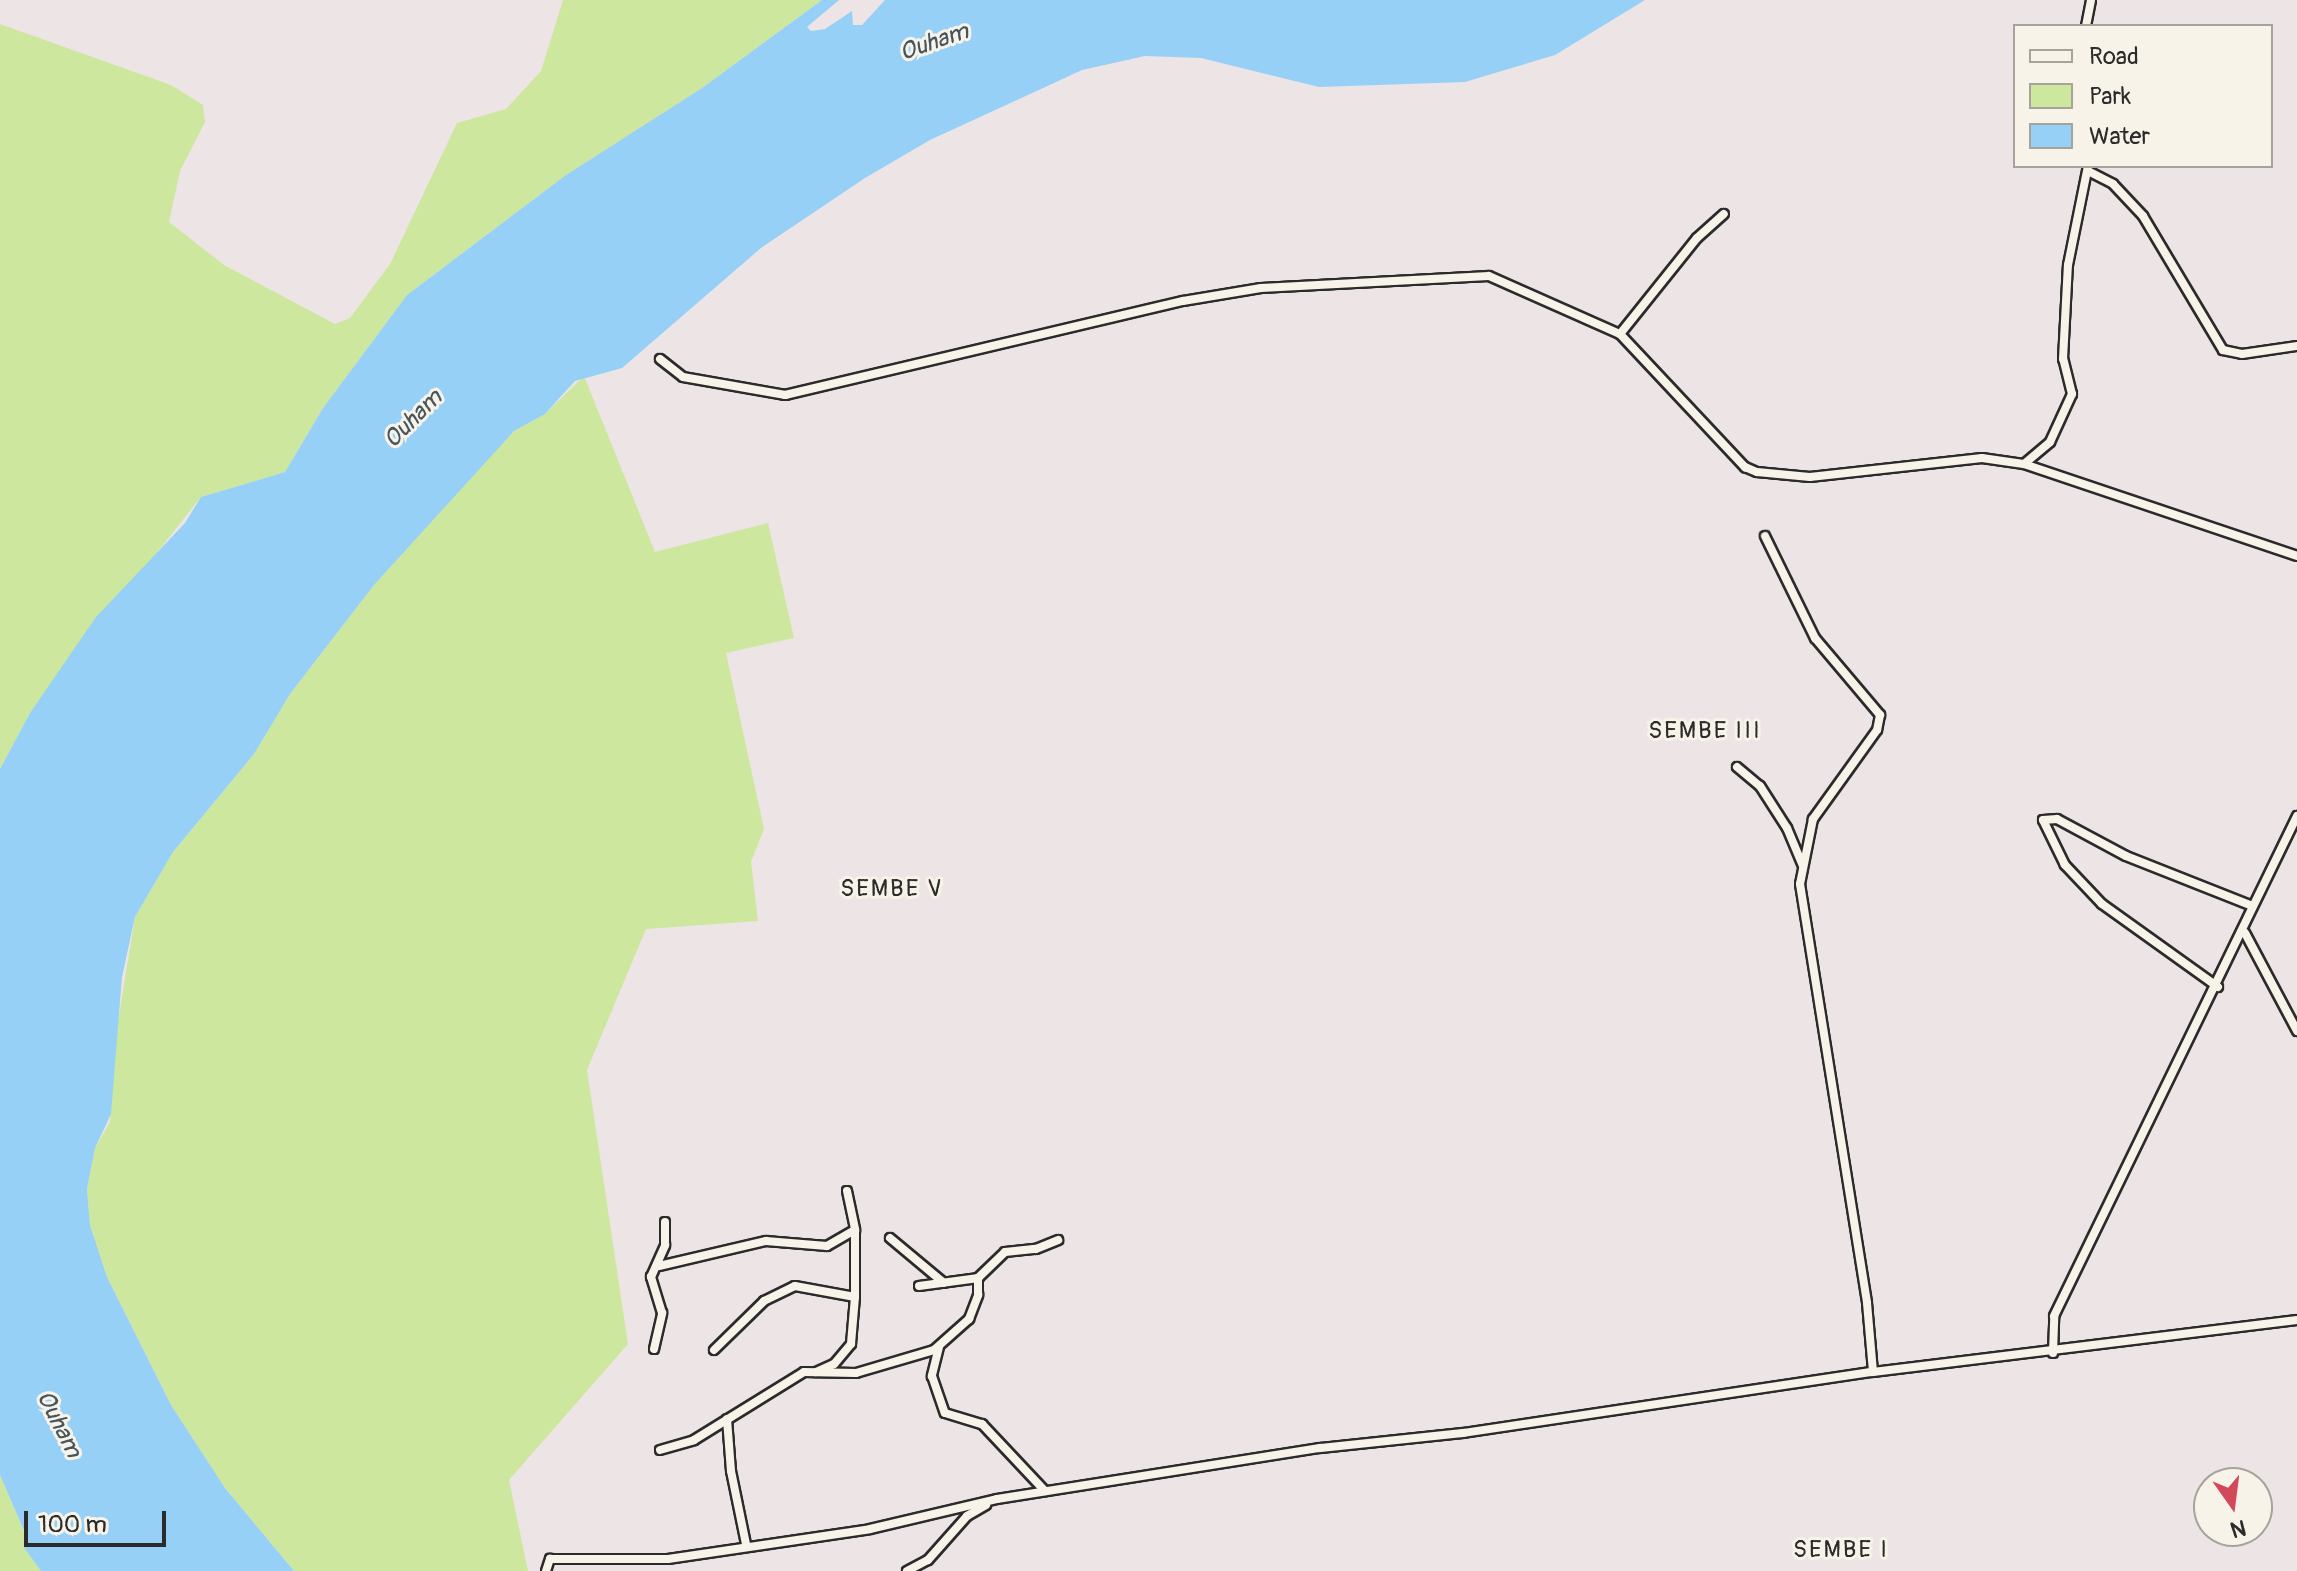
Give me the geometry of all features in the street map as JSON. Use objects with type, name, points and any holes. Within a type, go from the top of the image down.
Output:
[{"type":"street","points":[[2086,24],[2091,0]]},
{"type":"street","points":[[2024,464],[2050,442],[2072,394],[2063,359],[2068,265],[2088,168],[2113,184],[2143,216],[2223,350],[2242,354],[2297,346]]},
{"type":"street","points":[[1620,334],[1697,238],[1724,214]]},
{"type":"street","points":[[660,359],[683,377],[785,395],[1183,301],[1261,288],[1467,274],[1529,291],[1620,334],[1745,467],[1757,472],[1810,477],[1982,458],[2024,464],[2297,556]]},
{"type":"street","points":[[1765,536],[1815,638],[1880,715],[1877,730],[1813,819],[1803,866],[1802,912],[1867,1303],[1873,1372]]},
{"type":"street","points":[[1737,767],[1774,807],[1803,866]]},
{"type":"street","points":[[2053,1353],[2054,1316],[2245,933],[2252,906],[2297,816]]},
{"type":"street","points":[[2218,987],[2102,904],[2065,865],[2043,820],[2057,819],[2126,856],[2252,906]]},
{"type":"street","points":[[2245,933],[2297,1031]]},
{"type":"street","points":[[2287,1016],[2297,1012]]},
{"type":"street","points":[[813,1374],[834,1364],[851,1344],[855,1230],[847,1191]]},
{"type":"street","points":[[654,1349],[662,1313],[651,1277],[659,1266],[665,1222]]},
{"type":"street","points":[[659,1266],[766,1241],[827,1246],[855,1230]]},
{"type":"street","points":[[890,1238],[944,1283]]},
{"type":"street","points":[[919,1286],[978,1278],[1005,1252],[1036,1249],[1058,1240]]},
{"type":"street","points":[[660,1450],[694,1440],[727,1419],[760,1404],[804,1372],[856,1373],[934,1350],[969,1319],[978,1295],[978,1278]]},
{"type":"street","points":[[714,1350],[764,1301],[795,1286],[855,1297]]},
{"type":"street","points":[[546,1571],[550,1559],[668,1559],[746,1544],[870,1529],[1045,1491],[1873,1372],[2053,1353],[2297,1320]]},
{"type":"street","points":[[940,1343],[932,1376],[945,1413],[982,1424],[1045,1491]]},
{"type":"street","points":[[727,1419],[731,1471],[746,1544]]},
{"type":"street","points":[[907,1571],[928,1560],[967,1516],[997,1499]]},
{"type":"green space","points":[[563,0],[822,0],[702,88],[566,175],[407,295],[323,408],[285,472],[201,497],[30,713],[0,769],[0,24],[171,85],[203,105],[205,122],[180,171],[169,222],[224,265],[335,324],[350,318],[390,264],[457,123],[506,109],[541,71]]},
{"type":"green space","points":[[584,376],[655,552],[768,523],[794,638],[726,653],[764,829],[751,862],[758,921],[646,929],[587,1070],[628,1344],[509,1480],[528,1571],[294,1571],[225,1488],[171,1405],[107,1277],[90,1225],[87,1189],[95,1148],[110,1122],[112,1058],[135,917],[173,852],[254,754],[290,694],[374,585],[514,431],[545,414]]},
{"type":"green space","points":[[0,1475],[25,1534],[24,1548],[41,1571],[0,1571]]},
{"type":"water","name":"Ouham","points":[[822,0],[839,0],[807,27],[811,31],[825,29],[852,11],[853,25],[862,25],[885,0],[1645,0],[1555,55],[1465,82],[1319,87],[1201,58],[1145,56],[1082,70],[930,140],[865,178],[761,248],[622,368],[575,381],[545,414],[514,431],[374,585],[290,694],[254,754],[173,852],[135,917],[122,977],[111,1114],[95,1148],[87,1189],[90,1225],[107,1277],[171,1405],[225,1488],[294,1571],[41,1571],[24,1548],[25,1533],[0,1475],[0,769],[30,713],[96,617],[185,523],[201,497],[285,472],[323,408],[407,295],[566,175],[702,88]]},
{"type":"district","name":"SEMBE III","points":[[1705,731]]},
{"type":"district","name":"SEMBE V","points":[[892,889]]},
{"type":"district","name":"SEMBE I","points":[[1841,1550]]}]
